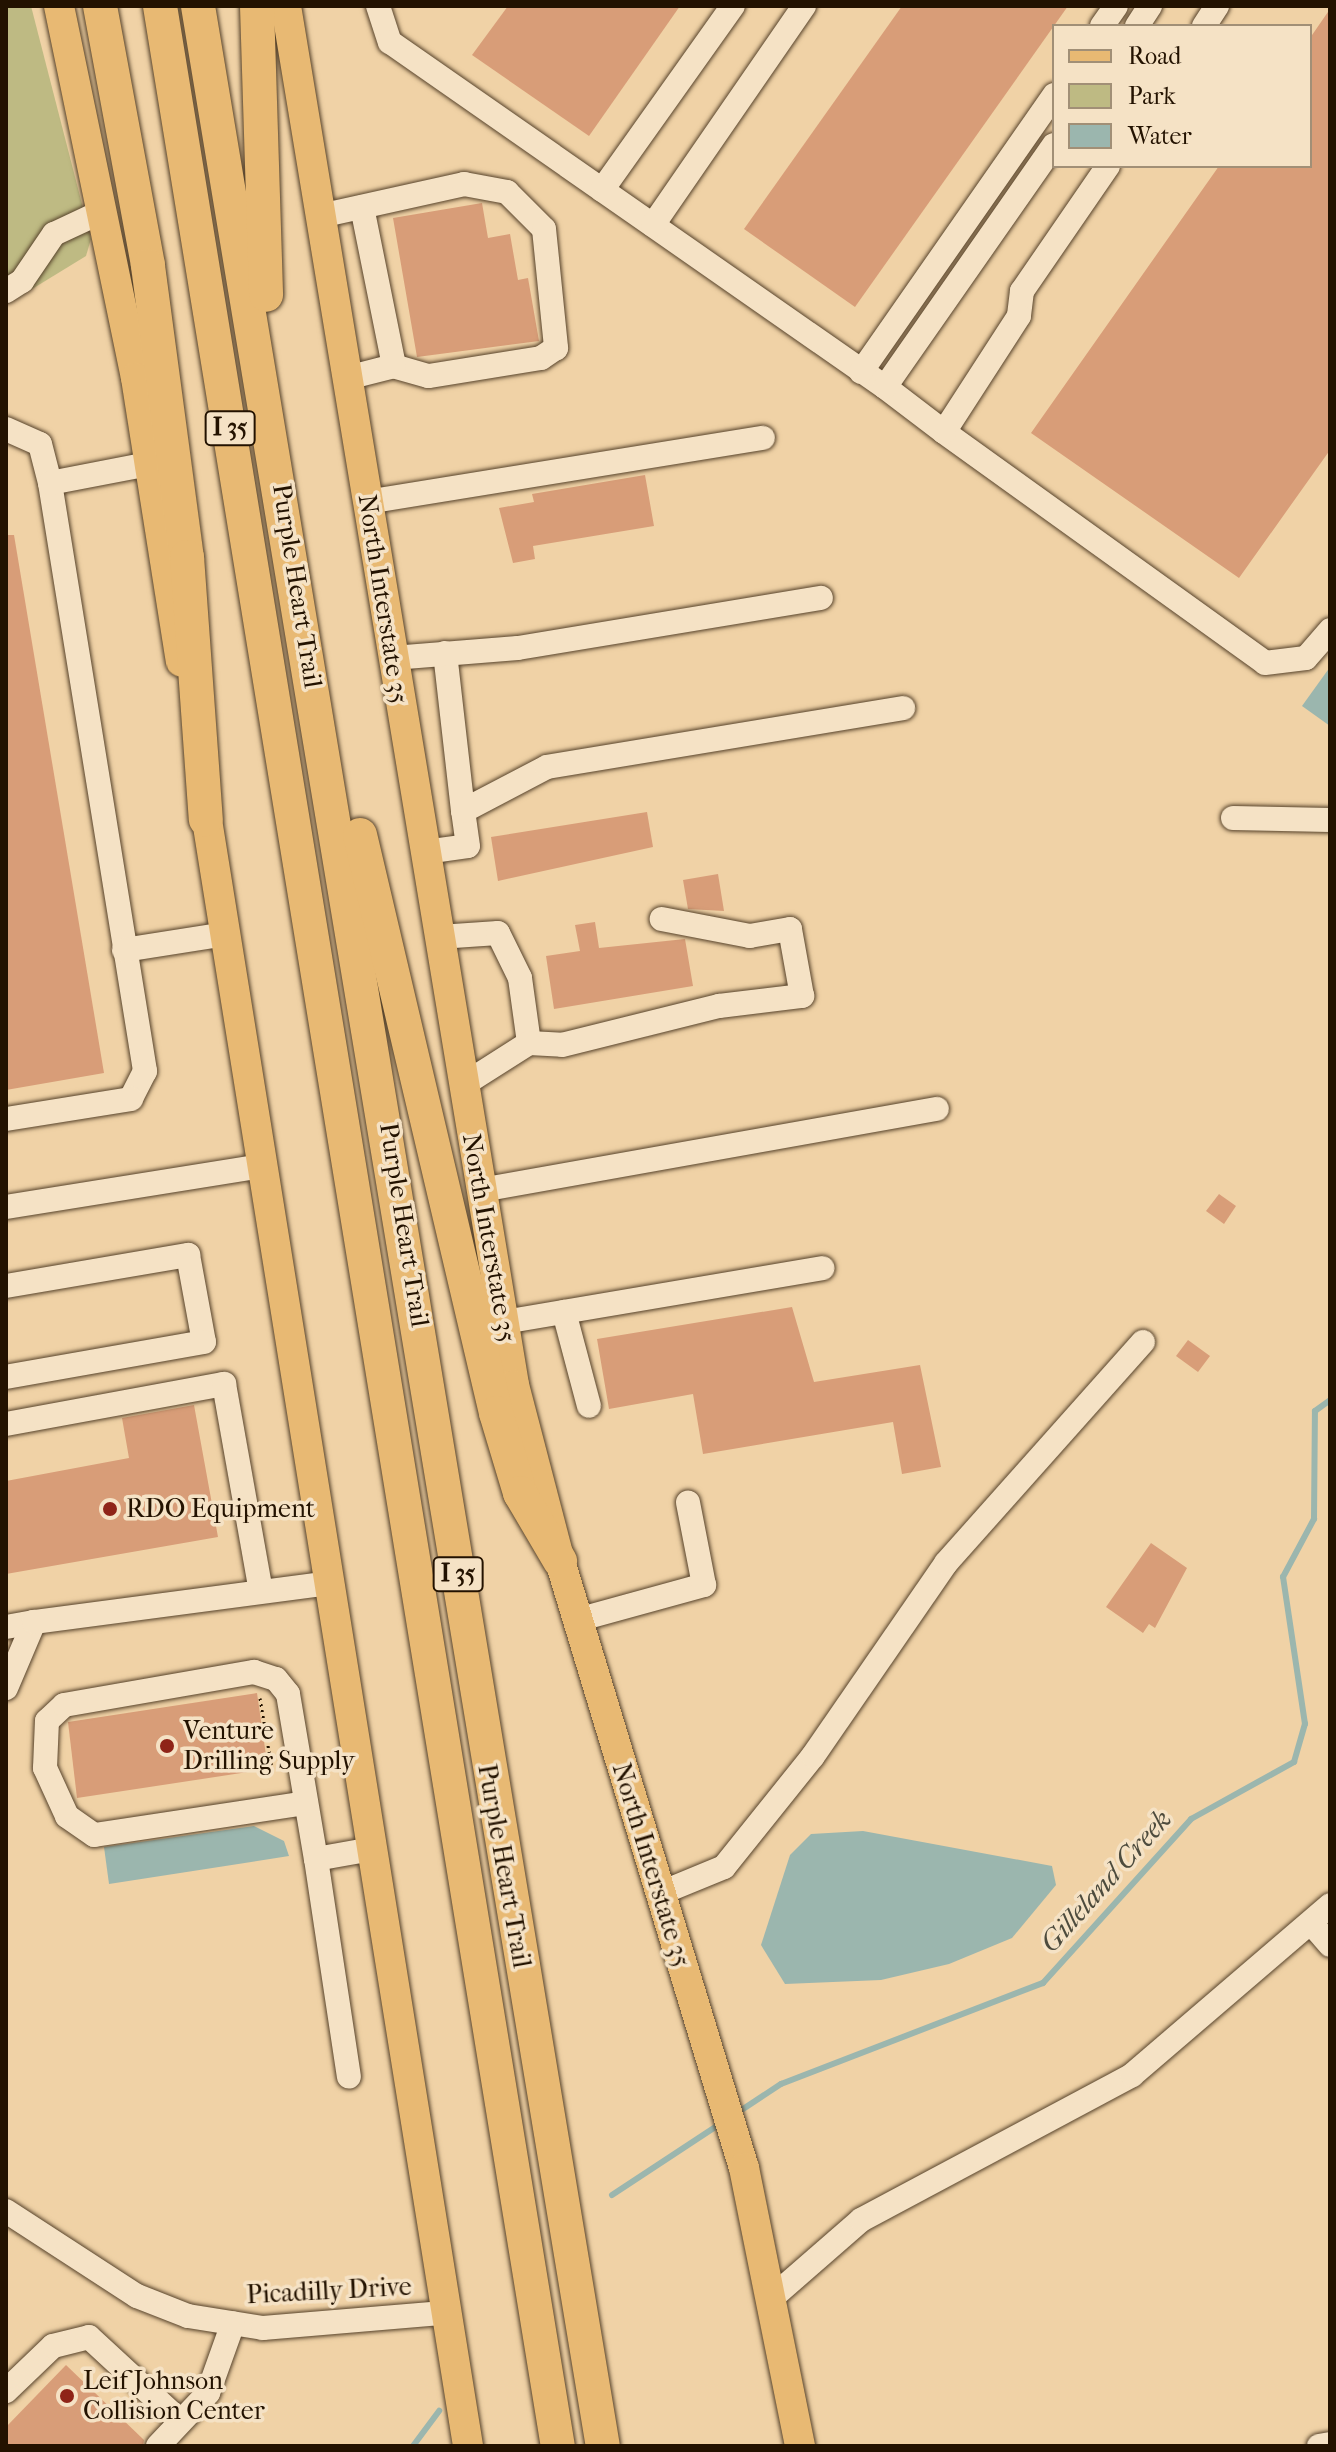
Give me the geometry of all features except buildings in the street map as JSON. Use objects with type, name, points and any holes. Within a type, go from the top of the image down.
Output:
[{"type":"highway","points":[[100,6],[148,266],[187,557],[206,819]]},
{"type":"highway","name":"Purple Heart Trail","points":[[160,6],[558,2446]]},
{"type":"highway","name":"Purple Heart Trail","points":[[198,6],[266,387],[603,2446]]},
{"type":"highway","points":[[257,6],[266,387]]},
{"type":"highway","points":[[315,701],[352,803],[496,1413],[520,1493],[560,1561]]},
{"type":"main road","points":[[59,6],[103,211],[149,464],[330,1583],[443,2313],[468,2446]]},
{"type":"main road","name":"North Interstate 35","points":[[286,6],[504,1322],[560,1561],[744,2168],[775,2295],[800,2446]]},
{"type":"street","points":[[602,190],[733,6]]},
{"type":"street","points":[[653,225],[804,6]]},
{"type":"street","points":[[1103,24],[1116,6]]},
{"type":"street","points":[[1138,24],[1150,6]]},
{"type":"street","points":[[1205,24],[1217,6]]},
{"type":"street","points":[[387,13],[390,42],[885,387],[1265,663],[1306,658],[1330,630]]},
{"type":"street","points":[[861,372],[1052,98]]},
{"type":"street","points":[[885,387],[1052,148]]},
{"type":"street","points":[[944,432],[1019,316],[1022,291],[1107,168]]},
{"type":"street","points":[[320,216],[464,184],[507,192],[544,229],[556,348],[541,358],[428,376],[394,366],[347,378]]},
{"type":"street","points":[[362,207],[394,366]]},
{"type":"street","points":[[6,291],[22,281],[54,234],[103,211]]},
{"type":"street","points":[[6,429],[40,444],[50,483],[145,1071],[131,1099],[6,1119]]},
{"type":"street","points":[[367,502],[763,438]]},
{"type":"street","points":[[50,483],[149,464]]},
{"type":"street","points":[[393,658],[518,648],[821,598]]},
{"type":"street","points":[[425,852],[468,846],[445,653]]},
{"type":"street","points":[[463,811],[547,767],[903,708]]},
{"type":"street","points":[[1233,818],[1330,820]]},
{"type":"street","points":[[463,1085],[529,1043],[562,1045],[719,1006],[802,996],[790,929],[750,936],[662,919]]},
{"type":"street","points":[[439,937],[498,933],[520,978],[529,1043]]},
{"type":"street","points":[[124,950],[226,934]]},
{"type":"street","points":[[481,1190],[937,1109]]},
{"type":"street","points":[[6,1207],[262,1166]]},
{"type":"street","points":[[6,1286],[188,1255],[204,1342],[6,1377]]},
{"type":"street","points":[[504,1322],[822,1268]]},
{"type":"street","points":[[564,1312],[589,1406]]},
{"type":"street","points":[[661,1893],[724,1867],[813,1756],[946,1563],[1143,1342]]},
{"type":"street","points":[[6,1424],[224,1384],[261,1591]]},
{"type":"street","points":[[577,1620],[704,1585],[688,1503]]},
{"type":"street","points":[[6,1627],[330,1583]]},
{"type":"street","points":[[6,1688],[34,1622]]},
{"type":"street","points":[[306,1803],[94,1835],[67,1816],[45,1768],[47,1721],[64,1705],[265,1675],[288,1694],[316,1859],[349,2077]]},
{"type":"street","points":[[316,1859],[372,1849]]},
{"type":"street","points":[[775,2295],[861,2220],[1132,2075],[1330,1905]]},
{"type":"street","points":[[1311,1923],[1330,1945]]},
{"type":"street","name":"Picadilly Drive","points":[[6,2211],[137,2296],[233,2323],[263,2328],[443,2313]]},
{"type":"street","points":[[158,2446],[208,2393],[233,2323]]},
{"type":"street","points":[[6,2391],[53,2346],[89,2337],[180,2421]]},
{"type":"street","points":[[1319,2446],[1330,2444]]},
{"type":"path","points":[[260,1698],[272,1769]]},
{"type":"green space","points":[[6,6],[31,6],[91,239],[86,256],[6,305]]},
{"type":"water","points":[[1330,667],[1330,726],[1302,706]]},
{"type":"water","points":[[254,1826],[284,1841],[289,1856],[109,1884],[104,1847]]},
{"type":"water","points":[[863,1831],[1052,1866],[1056,1885],[1012,1938],[949,1964],[881,1980],[785,1984],[761,1945],[790,1855],[811,1834]]},
{"type":"waterway","name":"Gilleland Creek","points":[[737,2113],[781,2084],[1043,1983],[1191,1819],[1294,1762],[1305,1724],[1283,1577],[1314,1519],[1315,1411],[1330,1400]]},
{"type":"waterway","name":"Gilleland Creek","points":[[612,2195],[721,2123]]},
{"type":"waterway","name":"Gilleland Creek","points":[[413,2446],[439,2411]]},
{"type":"place","name":"RDO Equipment","points":[[110,1509]]},
{"type":"place","name":"Venture Drilling Supply","points":[[167,1746]]},
{"type":"place","name":"Leif Johnson Collision Center","points":[[67,2396]]}]
